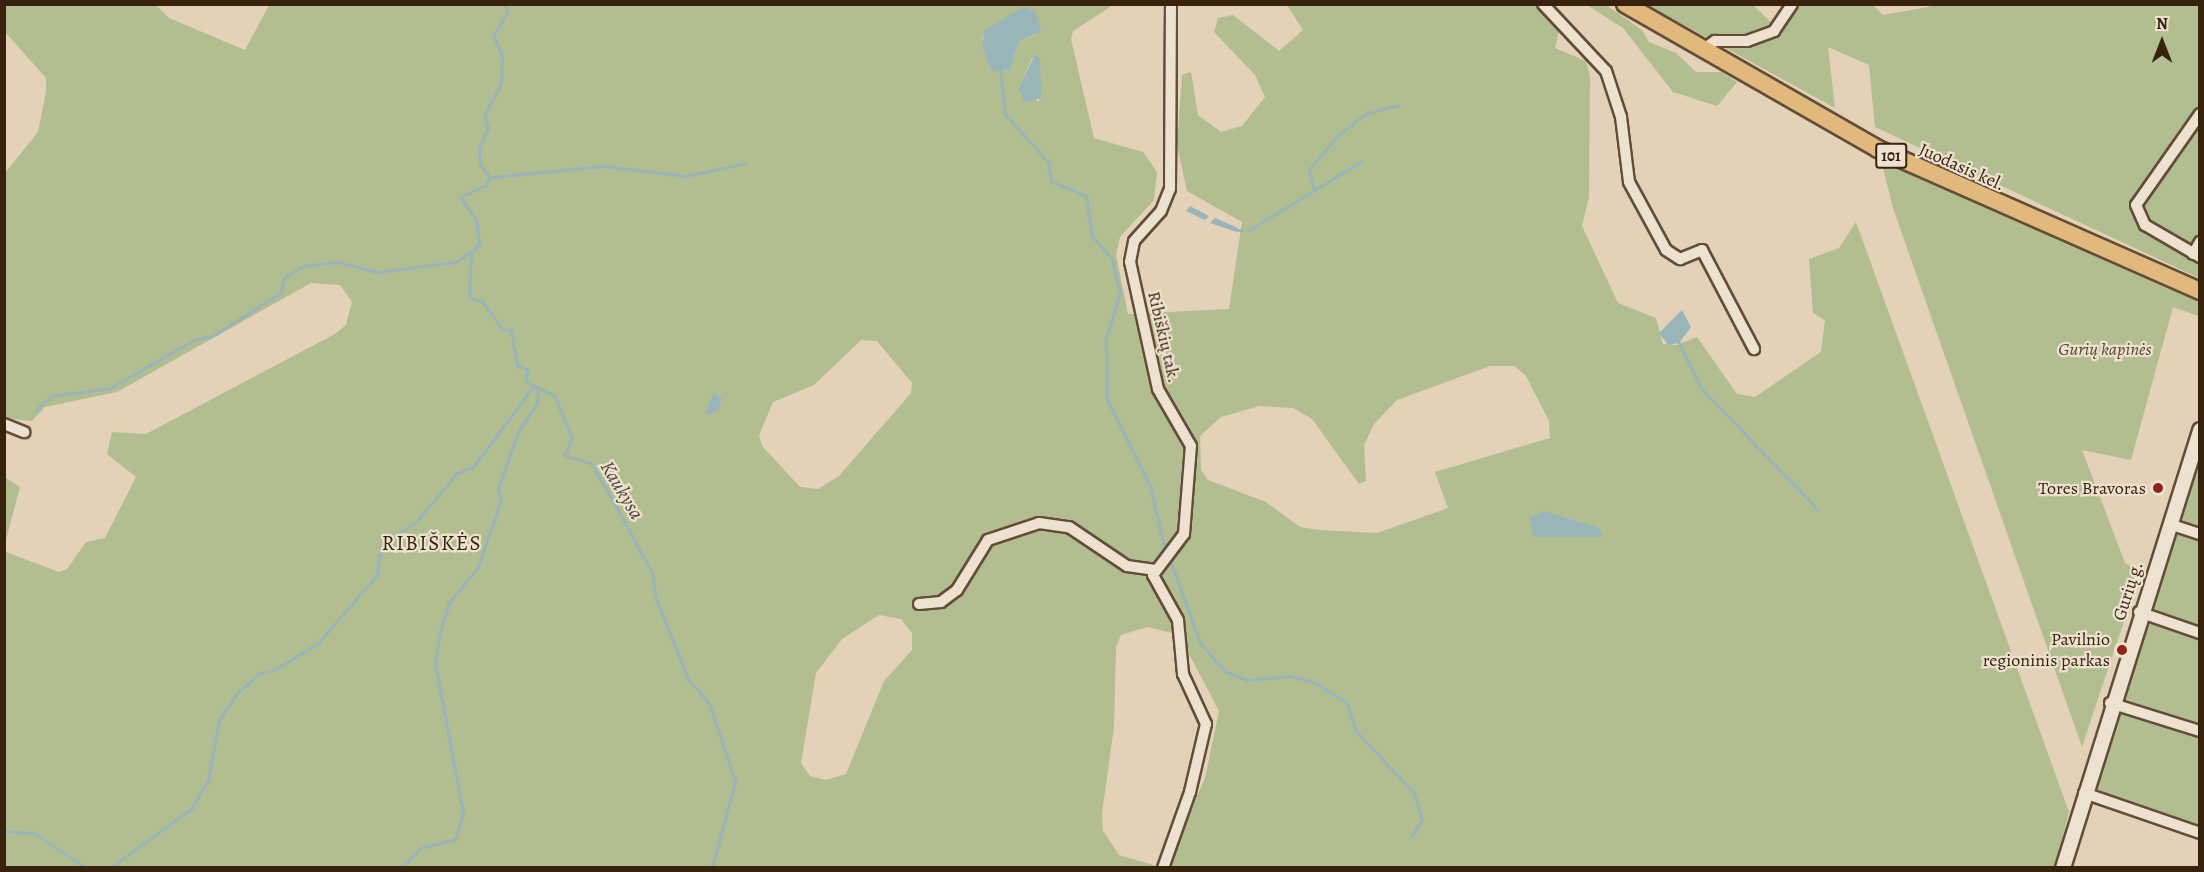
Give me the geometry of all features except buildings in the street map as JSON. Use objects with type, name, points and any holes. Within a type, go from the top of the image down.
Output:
[{"type":"main road","name":"Juodasis kel.","points":[[1625,4],[1878,150],[2199,291]]},
{"type":"street","name":"Ribiškių tak.","points":[[1154,570],[1184,534],[1193,462],[1191,447],[1158,389],[1130,262],[1134,240],[1161,211],[1170,189],[1171,4]]},
{"type":"street","points":[[1543,4],[1606,71],[1621,117],[1629,182],[1666,250],[1680,259],[1702,250],[1754,348]]},
{"type":"street","points":[[1702,50],[1715,41],[1747,41],[1774,31],[1792,4]]},
{"type":"street","points":[[2199,114],[2136,205],[2145,225],[2196,256],[2199,242]]},
{"type":"street","points":[[4,424],[24,432]]},
{"type":"street","name":"Gurių g.","points":[[2063,867],[2110,703],[2199,430]]},
{"type":"street","points":[[919,604],[941,602],[957,590],[978,548],[988,540],[1039,523],[1069,527],[1127,566],[1154,570],[1178,620],[1183,674],[1206,724],[1190,792],[1162,867]]},
{"type":"street","points":[[2169,524],[2199,534]]},
{"type":"street","points":[[2139,612],[2199,633]]},
{"type":"street","points":[[2110,703],[2199,731]]},
{"type":"street","points":[[2084,794],[2199,832]]},
{"type":"green space","points":[[1797,4],[1873,5],[1883,15],[1944,4],[2199,5],[2199,278],[1875,127],[1869,65],[1828,47],[1835,108],[1647,5],[1753,5],[1773,24],[1790,19]]},
{"type":"green space","points":[[5,5],[156,5],[169,18],[245,50],[269,5],[1113,5],[1073,31],[1071,39],[1094,138],[1143,152],[1157,172],[1154,200],[1120,237],[1116,255],[1128,314],[1229,309],[1242,222],[1187,191],[1177,146],[1182,75],[1191,72],[1198,115],[1221,132],[1242,126],[1265,97],[1255,75],[1214,32],[1218,18],[1233,15],[1279,51],[1303,30],[1287,5],[1550,5],[1559,32],[1555,48],[1586,61],[1590,76],[1589,197],[1582,226],[1618,303],[1656,318],[1663,344],[1677,345],[1697,337],[1737,394],[1755,397],[1821,352],[1825,320],[1813,313],[1809,259],[1839,248],[1856,222],[2069,812],[2055,867],[1166,867],[1205,778],[1219,711],[1186,648],[1172,633],[1148,627],[1121,635],[1116,647],[1114,727],[1102,813],[1103,831],[1119,855],[1160,867],[5,867],[4,546],[6,552],[59,572],[67,569],[86,542],[105,538],[136,477],[107,454],[112,432],[146,434],[335,334],[346,325],[352,302],[340,285],[311,283],[117,392],[45,407],[32,421],[5,418],[5,173],[38,132],[46,92],[46,78],[5,32]],"holes":[[[1037,34],[1019,42],[1010,70],[991,71],[982,37]],[[1032,58],[1040,59],[1039,102],[1019,88]],[[861,340],[877,341],[912,383],[911,393],[839,476],[818,489],[800,487],[762,446],[759,435],[773,402],[814,385]],[[1490,366],[1515,366],[1526,376],[1549,421],[1550,438],[1435,472],[1448,508],[1377,533],[1300,527],[1266,502],[1208,480],[1201,470],[1200,436],[1221,417],[1259,406],[1293,408],[1312,419],[1359,484],[1366,481],[1364,445],[1374,424],[1397,400]],[[879,615],[901,619],[912,633],[912,650],[884,681],[846,774],[826,780],[810,776],[801,763],[816,673],[842,639]]]},
{"type":"green space","points":[[1587,5],[1606,5],[1642,30],[1649,42],[1676,53],[1696,72],[1721,72],[1737,82],[1717,106],[1673,92],[1623,28]]},
{"type":"green space","name":"Gurių kapinės","points":[[1881,160],[2199,300],[2199,316],[2173,307],[2131,460],[2082,450],[2125,563],[2141,570],[2082,747],[1893,208]]},
{"type":"green space","points":[[2199,446],[2199,838],[2089,798]]},
{"type":"green space","points":[[5,477],[20,487],[5,544]]},
{"type":"water","points":[[1024,7],[1036,12],[1041,31],[1019,42],[1010,70],[991,71],[982,44],[985,30]]},
{"type":"water","points":[[1035,54],[1040,59],[1041,98],[1025,103],[1019,88]]},
{"type":"water","points":[[1190,206],[1209,216],[1205,220],[1186,211]]},
{"type":"water","points":[[1215,218],[1238,228],[1237,232],[1210,223]]},
{"type":"water","points":[[1682,310],[1691,327],[1679,343],[1668,345],[1659,333]]},
{"type":"water","points":[[714,392],[722,399],[718,410],[704,416]]},
{"type":"water","points":[[1544,511],[1599,528],[1603,537],[1533,537],[1530,517]]},
{"type":"waterway","name":"Kaukysa","points":[[505,4],[507,13],[493,35],[502,56],[501,83],[484,115],[488,128],[479,148],[480,165],[490,177],[486,185],[460,197],[476,219],[479,245],[471,252],[469,298],[483,302],[502,329],[511,330],[517,365],[527,369],[526,382],[554,395],[572,438],[564,455],[591,463],[652,572],[656,599],[688,679],[709,703],[735,781],[712,868]]},
{"type":"waterway","points":[[1000,70],[1005,114],[1048,162],[1051,181],[1086,196],[1092,236],[1112,259],[1120,293],[1106,338],[1107,399],[1150,486],[1165,551]]},
{"type":"waterway","points":[[1314,189],[1309,170],[1338,135],[1367,113],[1399,105]]},
{"type":"waterway","points":[[1249,230],[1362,161]]},
{"type":"waterway","points":[[491,177],[603,166],[686,176],[745,163]]},
{"type":"waterway","points":[[36,410],[51,396],[110,388],[192,341],[216,334],[281,292],[284,278],[303,266],[338,262],[377,272],[455,262],[471,252]]},
{"type":"waterway","points":[[1679,343],[1701,388],[1818,510]]},
{"type":"waterway","points":[[110,868],[192,808],[208,780],[219,720],[235,695],[258,674],[274,670],[318,643],[377,575],[379,556],[390,539],[416,522],[457,473],[473,467],[534,386]]},
{"type":"waterway","points":[[401,868],[421,848],[455,839],[463,813],[435,663],[440,632],[449,603],[478,567],[501,500],[498,489],[518,432],[537,403],[538,388]]},
{"type":"waterway","points":[[1170,560],[1200,643],[1225,671],[1245,680],[1289,676],[1314,682],[1347,703],[1355,730],[1414,793],[1422,820],[1411,836]]},
{"type":"waterway","points":[[4,831],[34,833],[86,868]]},
{"type":"place","name":"Tores Bravoras","points":[[2158,488]]},
{"type":"place","name":"Pavilnio regioninis parkas","points":[[2122,650]]},
{"type":"district","name":"RIBIŠKĖS","points":[[432,543]]}]
